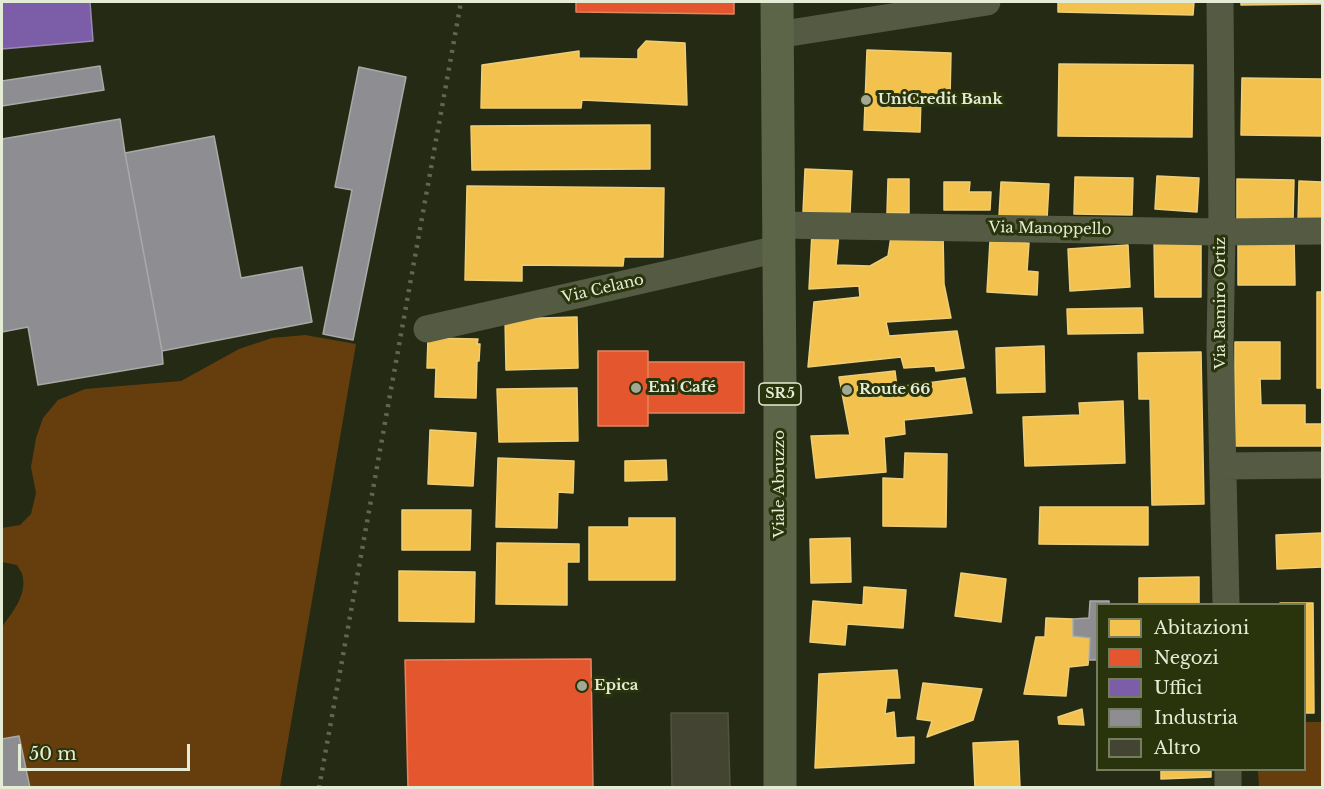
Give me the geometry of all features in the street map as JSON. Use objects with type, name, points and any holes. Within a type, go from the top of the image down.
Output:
[{"type":"main road","name":"Viale Abruzzo","points":[[777,2],[780,788]]},
{"type":"street","points":[[777,35],[987,2]]},
{"type":"street","name":"Via Ramiro Ortiz","points":[[1220,2],[1222,232],[1220,345],[1226,603]]},
{"type":"street","name":"Via Manoppello","points":[[778,237],[1323,231]]},
{"type":"street","name":"Via Celano","points":[[427,329],[778,237]]},
{"type":"street","points":[[1223,466],[1323,465]]},
{"type":"street","points":[[1228,771],[1228,788]]},
{"type":"shaded area","points":[[305,335],[356,344],[280,787],[30,787],[19,736],[2,739],[2,627],[17,604],[23,585],[22,574],[17,565],[2,562],[2,528],[20,525],[31,514],[36,493],[31,467],[36,438],[43,418],[58,400],[85,389],[181,381],[239,349],[272,338]]},
{"type":"shaded area","points":[[1306,722],[1322,722],[1322,787],[1259,787],[1258,771],[1306,771]]},
{"type":"building: Abitazioni","points":[[1058,2],[1194,2],[1193,15],[1058,12]]},
{"type":"building: Abitazioni","points":[[1241,2],[1322,2],[1322,4],[1241,5]]},
{"type":"building: Abitazioni","points":[[646,41],[685,43],[687,105],[582,100],[581,108],[481,108],[482,65],[579,51],[579,58],[638,59],[638,50]]},
{"type":"building: Abitazioni","points":[[867,50],[951,53],[950,98],[921,97],[920,132],[864,130]]},
{"type":"building: Abitazioni","points":[[1059,64],[1193,65],[1192,137],[1058,136]]},
{"type":"building: Abitazioni","points":[[1242,78],[1322,79],[1322,136],[1241,135]]},
{"type":"building: Abitazioni","points":[[650,125],[650,169],[472,170],[471,126]]},
{"type":"building: Abitazioni","points":[[805,169],[852,171],[850,214],[803,212]]},
{"type":"building: Abitazioni","points":[[1157,176],[1199,178],[1197,212],[1155,209]]},
{"type":"building: Abitazioni","points":[[1075,177],[1133,178],[1132,215],[1074,214]]},
{"type":"building: Abitazioni","points":[[888,179],[909,179],[909,213],[887,213]]},
{"type":"building: Abitazioni","points":[[1237,179],[1294,180],[1293,220],[1237,219]]},
{"type":"building: Abitazioni","points":[[1299,181],[1322,182],[1322,222],[1298,222]]},
{"type":"building: Abitazioni","points":[[944,182],[970,182],[969,192],[991,192],[990,210],[944,210]]},
{"type":"building: Abitazioni","points":[[1001,182],[1049,184],[1047,219],[999,216]]},
{"type":"building: Abitazioni","points":[[467,186],[664,188],[663,257],[624,257],[623,266],[522,265],[522,281],[465,280]]},
{"type":"building: Abitazioni","points":[[892,230],[943,233],[944,284],[951,318],[886,322],[889,336],[957,331],[964,368],[936,371],[935,366],[904,368],[901,357],[808,367],[814,302],[860,297],[859,286],[809,289],[812,232],[839,233],[836,265],[870,266],[888,256]]},
{"type":"building: Abitazioni","points":[[1294,238],[1295,285],[1238,285],[1238,239]]},
{"type":"building: Abitazioni","points":[[1201,240],[1201,297],[1155,297],[1154,241]]},
{"type":"building: Abitazioni","points":[[990,241],[1029,243],[1027,271],[1038,272],[1037,295],[987,292]]},
{"type":"building: Abitazioni","points":[[1128,245],[1130,287],[1070,291],[1068,249]]},
{"type":"building: Abitazioni","points":[[1317,292],[1322,292],[1322,388],[1317,388]]},
{"type":"building: Abitazioni","points":[[1142,308],[1143,333],[1068,334],[1067,309]]},
{"type":"building: Abitazioni","points":[[577,317],[578,368],[506,370],[505,319]]},
{"type":"building: Abitazioni","points":[[428,338],[478,339],[477,344],[480,344],[476,398],[435,397],[436,368],[427,368]]},
{"type":"building: Abitazioni","points":[[1235,342],[1280,342],[1280,379],[1260,379],[1261,405],[1305,405],[1305,424],[1322,424],[1322,446],[1235,446]]},
{"type":"building: Abitazioni","points":[[1044,346],[1045,392],[997,393],[996,348]]},
{"type":"building: Abitazioni","points":[[1201,352],[1204,504],[1152,505],[1150,399],[1139,399],[1138,353]]},
{"type":"building: Abitazioni","points":[[895,371],[897,387],[965,378],[972,413],[904,420],[905,434],[884,437],[886,472],[816,478],[811,436],[850,435],[839,377]]},
{"type":"building: Abitazioni","points":[[577,388],[578,441],[499,442],[497,389]]},
{"type":"building: Abitazioni","points":[[1123,401],[1125,463],[1025,466],[1023,417],[1080,415],[1079,403]]},
{"type":"building: Abitazioni","points":[[430,430],[476,433],[473,486],[428,484]]},
{"type":"building: Abitazioni","points":[[905,453],[947,454],[946,527],[883,526],[883,478],[904,479]]},
{"type":"building: Abitazioni","points":[[498,458],[574,461],[573,493],[558,492],[557,528],[496,527]]},
{"type":"building: Abitazioni","points":[[666,460],[667,480],[625,481],[625,461]]},
{"type":"building: Abitazioni","points":[[1040,507],[1148,507],[1148,545],[1039,544]]},
{"type":"building: Abitazioni","points":[[402,510],[471,510],[470,550],[402,550]]},
{"type":"building: Abitazioni","points":[[629,518],[675,518],[675,580],[589,580],[589,527],[629,527]]},
{"type":"building: Abitazioni","points":[[1322,533],[1322,567],[1277,569],[1276,535]]},
{"type":"building: Abitazioni","points":[[850,538],[851,582],[811,583],[810,539]]},
{"type":"building: Abitazioni","points":[[497,543],[579,544],[579,562],[567,562],[567,605],[496,604]]},
{"type":"building: Abitazioni","points":[[399,571],[475,572],[474,622],[399,621]]},
{"type":"building: Abitazioni","points":[[961,573],[1006,579],[1001,622],[955,616]]},
{"type":"building: Abitazioni","points":[[1199,577],[1199,603],[1139,603],[1139,578]]},
{"type":"building: Abitazioni","points":[[864,587],[906,590],[903,628],[847,624],[845,645],[810,642],[813,601],[863,605]]},
{"type":"building: Abitazioni","points":[[1306,603],[1313,603],[1314,713],[1306,713]]},
{"type":"building: Abitazioni","points":[[1046,618],[1073,619],[1073,636],[1090,638],[1088,665],[1069,667],[1066,696],[1024,694],[1036,637],[1045,637]]},
{"type":"building: Abitazioni","points":[[897,670],[900,698],[887,698],[885,714],[894,712],[896,738],[914,737],[914,763],[815,768],[819,674]]},
{"type":"building: Abitazioni","points":[[923,683],[982,689],[973,720],[927,737],[932,721],[917,719]]},
{"type":"building: Abitazioni","points":[[1082,709],[1084,725],[1059,724],[1058,717]]},
{"type":"building: Abitazioni","points":[[1018,741],[1020,788],[975,788],[973,743]]},
{"type":"building: Abitazioni","points":[[1161,771],[1211,771],[1211,777],[1161,779]]},
{"type":"building: Negozi","points":[[576,2],[734,2],[734,14],[576,12]]},
{"type":"building: Negozi","points":[[598,351],[648,351],[648,426],[598,426]]},
{"type":"building: Negozi","points":[[648,362],[744,362],[744,413],[648,413]]},
{"type":"building: Negozi","points":[[591,659],[593,788],[408,788],[405,660]]},
{"type":"building: Uffici","points":[[2,2],[90,2],[93,41],[2,49]]},
{"type":"building: Industria","points":[[100,66],[104,90],[2,106],[2,81]]},
{"type":"building: Industria","points":[[359,67],[406,77],[353,340],[323,334],[352,190],[335,187]]},
{"type":"building: Industria","points":[[120,119],[163,364],[38,385],[28,327],[2,332],[2,139]]},
{"type":"building: Industria","points":[[214,136],[241,278],[302,267],[312,322],[162,351],[125,153]]},
{"type":"building: Industria","points":[[1090,601],[1109,601],[1109,603],[1096,603],[1096,660],[1089,660],[1090,638],[1073,636],[1073,619],[1089,618]]},
{"type":"building: Industria","points":[[19,736],[30,788],[2,788],[2,739]]},
{"type":"building: Altro","points":[[671,713],[728,713],[730,788],[672,788]]},
{"type":"railway","points":[[319,788],[461,2]]},
{"type":"place","name":"UniCredit Bank","points":[[866,100]]},
{"type":"place","name":"Eni Café","points":[[636,388]]},
{"type":"place","name":"Route 66","points":[[847,390]]},
{"type":"place","name":"Epica","points":[[582,686]]}]
